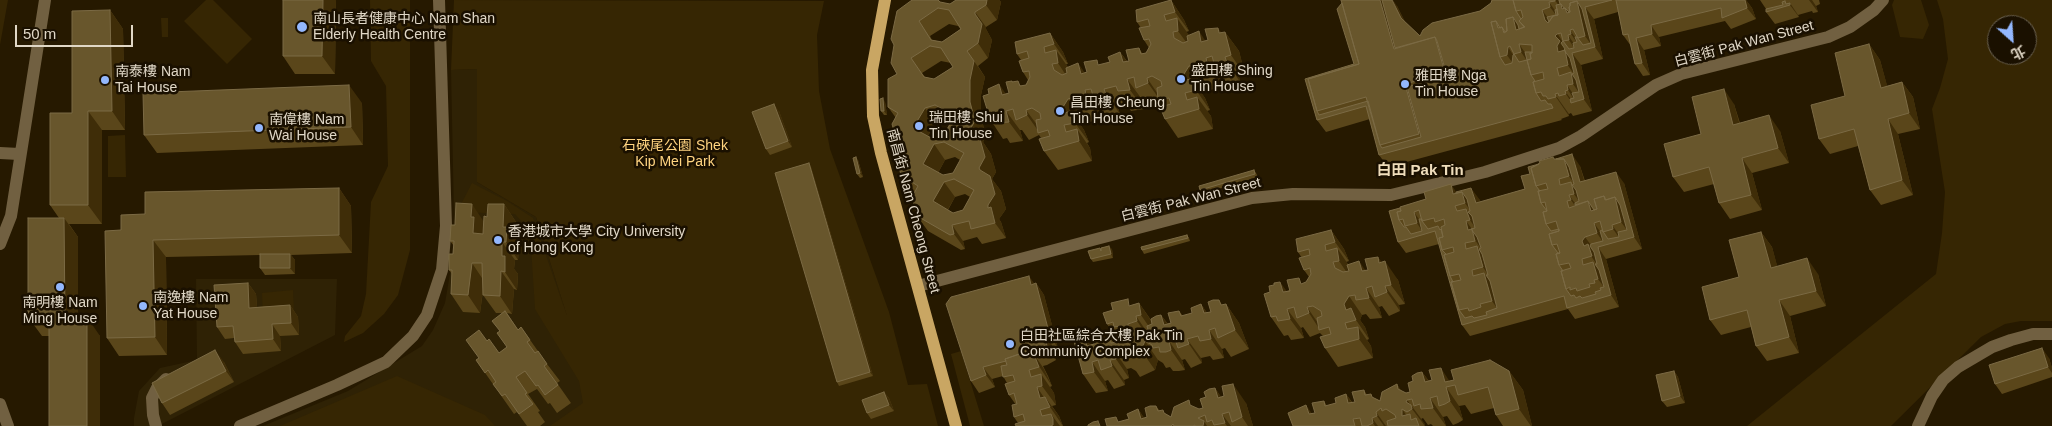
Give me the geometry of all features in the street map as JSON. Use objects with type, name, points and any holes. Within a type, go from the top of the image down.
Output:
[{"type":"main road","name":"南昌街 Nam Cheong Street","points":[[885,0],[872,70],[873,116],[956,426]]},
{"type":"street","points":[[0,244],[5,236],[11,216],[19,154],[45,0]]},
{"type":"street","points":[[240,426],[386,362],[413,336],[427,315],[442,270],[446,226],[439,0]]},
{"type":"street","name":"白雲街 Pak Wan Street","points":[[918,286],[1252,198],[1293,194],[1391,195],[1485,172],[1559,148],[1581,136],[1656,85],[1681,74],[1828,36],[1850,28],[1874,10],[1883,0]]},
{"type":"street","points":[[0,153],[19,154]]},
{"type":"street","points":[[1918,426],[1932,396],[1943,380],[1958,367],[1992,347],[2011,340],[2033,334],[2052,334]]},
{"type":"street","points":[[156,426],[152,398],[157,388],[175,372]]},
{"type":"street","points":[[0,404],[8,426]]},
{"type":"shaded area","name":"香港城市大學 City University of Hong Kong","points":[[477,69],[477,182],[536,217],[584,369],[611,426],[263,426],[348,391],[422,346],[433,330],[445,303],[452,262],[454,216],[451,70]]},
{"type":"shaded area","points":[[196,279],[337,279],[335,335],[158,426],[134,426],[139,391],[160,368],[197,360]]},
{"type":"green space","points":[[0,0],[8,0],[0,45]]},
{"type":"green space","points":[[206,0],[213,0],[252,39],[227,64],[184,21]]},
{"type":"green space","points":[[370,0],[410,0],[410,250],[398,295],[384,314],[363,333],[344,342],[345,336],[361,316],[366,294],[371,202],[388,166],[386,86],[371,61]]},
{"type":"green space","name":"石硤尾公園 Shek Kip Mei Park","points":[[454,0],[824,1],[817,35],[819,91],[830,149],[889,312],[908,385],[927,384],[938,426],[550,426],[583,403],[579,381],[535,309],[530,231],[515,214],[457,212],[472,183],[507,201],[533,218],[567,316],[536,217],[477,182],[477,69],[451,70]]},
{"type":"green space","points":[[1894,0],[1921,0],[1929,25],[1923,39],[1900,37],[1892,5]]},
{"type":"green space","points":[[1937,0],[2052,0],[2052,321],[2021,321],[2005,324],[1981,337],[1891,426],[1747,426],[1936,274],[1945,192],[1932,109],[1948,59],[1943,19]]},
{"type":"green space","points":[[161,18],[168,18],[168,37],[162,37]]},
{"type":"green space","points":[[125,135],[126,177],[108,177],[108,136]]},
{"type":"green space","points":[[293,290],[294,313],[263,316],[262,293]]},
{"type":"green space","points":[[961,351],[984,426],[970,426],[951,354]]},
{"type":"green space","points":[[397,376],[485,415],[495,426],[280,426]]},
{"type":"building","points":[[283,0],[323,0],[322,56],[283,56]]},
{"type":"building","points":[[912,0],[938,0],[950,4],[956,0],[987,0],[986,5],[975,12],[982,24],[978,43],[967,51],[974,61],[970,80],[970,102],[975,121],[969,131],[980,139],[985,157],[979,168],[990,176],[995,194],[988,208],[991,207],[995,223],[971,229],[969,221],[952,225],[954,234],[950,235],[917,216],[912,197],[918,186],[901,175],[894,147],[897,142],[892,124],[898,113],[888,107],[888,79],[897,74],[891,63],[894,45],[891,39],[897,11]],"holes":[[[938,8],[949,10],[961,29],[942,42],[931,40],[919,21]],[[930,46],[941,48],[953,67],[934,79],[924,77],[911,58]],[[935,105],[955,116],[943,136],[933,139],[913,128],[925,108]],[[944,142],[964,153],[953,173],[943,175],[923,164],[934,144]],[[954,179],[974,190],[963,210],[953,213],[933,201],[944,182]]]},
{"type":"building","points":[[1171,0],[1175,12],[1164,15],[1166,21],[1177,18],[1178,31],[1173,32],[1174,38],[1183,43],[1188,41],[1187,36],[1199,31],[1201,42],[1208,40],[1205,29],[1218,28],[1219,33],[1225,32],[1231,55],[1225,57],[1227,62],[1215,67],[1212,56],[1206,58],[1209,69],[1196,70],[1195,65],[1189,66],[1184,74],[1186,80],[1191,79],[1196,90],[1185,93],[1187,100],[1197,97],[1199,109],[1165,119],[1160,107],[1171,104],[1169,98],[1158,100],[1157,88],[1162,86],[1161,81],[1152,76],[1147,78],[1148,83],[1136,88],[1134,77],[1127,79],[1130,90],[1118,91],[1116,86],[1104,89],[1106,94],[1094,99],[1091,89],[1085,90],[1088,101],[1075,103],[1074,97],[1068,99],[1063,107],[1065,113],[1070,111],[1075,123],[1064,125],[1066,132],[1077,129],[1079,141],[1044,151],[1039,139],[1050,136],[1048,130],[1038,133],[1036,120],[1041,119],[1040,113],[1032,108],[1026,110],[1027,115],[1016,120],[1013,109],[1006,111],[1009,122],[997,123],[995,118],[990,119],[983,96],[989,94],[988,89],[999,84],[1002,95],[1009,93],[1006,82],[1018,81],[1020,86],[1026,85],[1030,77],[1029,71],[1023,72],[1019,61],[1029,58],[1027,51],[1017,54],[1015,42],[1050,33],[1054,44],[1044,47],[1045,53],[1056,50],[1058,63],[1052,64],[1054,70],[1062,75],[1067,73],[1066,68],[1078,63],[1081,74],[1087,72],[1084,62],[1097,60],[1098,65],[1110,62],[1108,57],[1120,52],[1123,62],[1129,61],[1126,50],[1139,48],[1141,54],[1146,53],[1151,44],[1149,39],[1144,40],[1139,28],[1150,26],[1148,19],[1137,22],[1136,10]]},
{"type":"building","name":"雅田樓 Nga Tin House","points":[[1341,0],[1380,0],[1394,49],[1435,37],[1445,73],[1405,84],[1419,134],[1380,145],[1366,97],[1317,111],[1308,79],[1359,64]]},
{"type":"building","points":[[1382,0],[1392,0],[1401,18],[1420,36],[1423,30],[1432,23],[1480,11],[1491,3],[1492,0],[1513,0],[1516,11],[1521,19],[1519,21],[1524,27],[1519,29],[1513,17],[1506,19],[1507,31],[1505,32],[1496,21],[1491,22],[1500,57],[1505,65],[1512,63],[1514,54],[1519,62],[1527,60],[1531,75],[1535,81],[1533,82],[1536,93],[1541,101],[1545,100],[1553,108],[1379,155],[1366,106],[1317,120],[1305,79],[1354,64],[1337,9],[1342,3],[1359,64],[1308,79],[1319,115],[1368,101],[1382,148],[1421,137],[1407,87],[1447,76],[1435,37],[1395,48]]},
{"type":"building","points":[[1513,0],[1555,0],[1549,2],[1550,7],[1542,10],[1548,23],[1553,16],[1558,15],[1556,5],[1561,4],[1562,9],[1565,8],[1567,13],[1570,12],[1570,3],[1577,1],[1585,36],[1578,38],[1573,29],[1570,30],[1571,34],[1568,35],[1569,40],[1563,41],[1561,33],[1555,36],[1560,41],[1557,46],[1558,52],[1565,50],[1568,65],[1557,68],[1559,76],[1571,72],[1573,84],[1567,85],[1568,90],[1565,91],[1566,94],[1559,96],[1558,93],[1555,94],[1556,97],[1548,99],[1541,92],[1536,93],[1533,82],[1544,79],[1543,72],[1531,75],[1527,60],[1531,59],[1532,45],[1519,44],[1521,52],[1514,54],[1510,46],[1508,47],[1507,55],[1500,57],[1491,22],[1496,21],[1498,28],[1502,27],[1504,33],[1507,31],[1506,19],[1513,17],[1516,30],[1525,27],[1519,21],[1523,17],[1521,10],[1516,11]]},
{"type":"building","points":[[1559,0],[1612,0],[1585,7],[1595,47],[1572,53],[1584,99],[1571,103],[1570,99],[1574,98],[1572,93],[1579,92],[1576,80],[1572,74],[1574,73],[1570,58],[1561,43],[1563,41],[1569,49],[1574,48],[1573,43],[1577,42],[1575,37],[1577,37],[1583,45],[1591,43],[1582,9],[1577,1],[1570,3],[1569,12],[1560,4]]},
{"type":"building","points":[[1616,0],[1745,0],[1747,8],[1722,18],[1721,8],[1651,25],[1652,34],[1636,38],[1642,63],[1635,64],[1628,34],[1623,35]]},
{"type":"building","points":[[1785,1],[1786,4],[1790,3],[1790,5],[1766,12],[1766,9],[1783,5],[1782,2]]},
{"type":"building","points":[[1557,9],[1558,15],[1553,16],[1549,22],[1547,17],[1556,15],[1555,10]]},
{"type":"building","points":[[110,10],[112,111],[88,111],[88,205],[50,205],[50,113],[72,113],[72,11]]},
{"type":"building","points":[[1869,44],[1881,88],[1902,82],[1909,113],[1888,119],[1902,180],[1870,190],[1854,129],[1819,139],[1811,105],[1845,96],[1835,53]]},
{"type":"building","points":[[1525,52],[1532,52],[1530,53],[1531,59],[1527,60]]},
{"type":"building","points":[[349,85],[351,127],[144,135],[143,93]]},
{"type":"building","points":[[1724,89],[1733,125],[1769,115],[1778,148],[1742,158],[1751,195],[1719,203],[1709,167],[1673,177],[1664,144],[1701,134],[1692,97]]},
{"type":"building","points":[[883,98],[884,111],[881,111],[880,99]]},
{"type":"building","points":[[774,104],[788,141],[766,149],[752,112]]},
{"type":"building","points":[[1572,154],[1580,182],[1616,172],[1634,237],[1598,247],[1611,295],[1567,308],[1564,296],[1462,325],[1435,231],[1398,242],[1389,211],[1400,208],[1401,211],[1397,212],[1399,220],[1411,234],[1422,231],[1419,219],[1422,219],[1428,229],[1438,226],[1441,229],[1443,237],[1439,238],[1442,250],[1446,254],[1444,255],[1453,282],[1451,282],[1459,310],[1465,318],[1487,315],[1486,312],[1497,308],[1479,249],[1481,248],[1477,237],[1471,229],[1475,228],[1472,216],[1468,212],[1470,211],[1467,199],[1462,192],[1456,192],[1471,188],[1476,203],[1525,189],[1521,176],[1530,174],[1528,167],[1539,164],[1531,168],[1536,186],[1540,191],[1538,191],[1541,203],[1547,211],[1543,212],[1546,224],[1551,231],[1559,229],[1559,231],[1549,234],[1552,245],[1560,253],[1556,254],[1563,271],[1561,271],[1566,289],[1571,296],[1574,295],[1576,298],[1596,294],[1595,292],[1604,287],[1599,270],[1595,264],[1597,264],[1594,252],[1590,246],[1591,244],[1603,241],[1600,231],[1602,230],[1608,239],[1619,237],[1618,232],[1627,230],[1620,205],[1615,197],[1606,200],[1604,196],[1594,199],[1597,209],[1594,210],[1588,201],[1575,205],[1579,201],[1576,190],[1572,185],[1574,184],[1569,167],[1564,159],[1556,159]]},
{"type":"building","points":[[856,157],[860,173],[857,174],[853,158]]},
{"type":"building","points":[[1553,157],[1554,159],[1564,159],[1569,176],[1559,179],[1560,185],[1571,182],[1574,194],[1569,195],[1571,200],[1567,201],[1569,208],[1588,201],[1591,211],[1597,209],[1594,199],[1604,196],[1605,200],[1615,197],[1621,222],[1612,225],[1613,229],[1603,232],[1600,221],[1594,223],[1597,233],[1585,237],[1582,241],[1584,246],[1588,244],[1592,256],[1582,259],[1583,265],[1593,262],[1598,279],[1594,280],[1595,283],[1589,284],[1590,287],[1577,291],[1576,288],[1570,290],[1570,287],[1566,289],[1561,271],[1571,268],[1569,263],[1559,265],[1556,254],[1560,253],[1557,244],[1552,245],[1549,234],[1559,231],[1556,221],[1546,224],[1543,212],[1547,211],[1545,202],[1541,203],[1538,191],[1548,189],[1546,183],[1536,186],[1531,168],[1540,163],[1539,161]]},
{"type":"building","points":[[809,163],[870,372],[837,382],[775,173]]},
{"type":"building","points":[[1254,170],[1255,174],[1200,190],[1199,186]]},
{"type":"building","points":[[1451,184],[1453,194],[1462,192],[1465,203],[1455,206],[1457,211],[1466,209],[1470,220],[1466,221],[1468,230],[1472,229],[1475,241],[1465,243],[1466,249],[1477,246],[1483,267],[1472,270],[1473,276],[1484,273],[1492,301],[1480,304],[1481,307],[1469,311],[1468,308],[1459,310],[1451,282],[1461,280],[1459,274],[1450,276],[1444,255],[1454,252],[1453,247],[1442,250],[1439,238],[1443,237],[1441,227],[1445,225],[1444,219],[1435,222],[1434,218],[1422,221],[1419,210],[1414,212],[1417,223],[1405,226],[1403,219],[1399,220],[1397,212],[1401,211],[1400,207],[1426,199],[1424,192]]},
{"type":"building","name":"南逸樓 Nam Yat House","points":[[339,188],[339,235],[153,240],[155,337],[107,338],[105,231],[121,230],[121,215],[145,214],[145,192]]},
{"type":"building","points":[[456,203],[472,204],[471,217],[474,217],[473,233],[483,234],[484,216],[487,217],[488,204],[504,204],[503,227],[507,227],[506,242],[502,242],[502,256],[505,256],[505,272],[501,271],[500,296],[483,295],[482,263],[472,263],[468,295],[451,294],[452,270],[449,270],[449,254],[453,254],[454,241],[450,241],[451,225],[455,225]]},
{"type":"building","points":[[28,218],[64,218],[65,318],[87,317],[87,426],[49,426],[49,317],[28,317]]},
{"type":"building","points":[[1331,230],[1335,242],[1325,245],[1326,251],[1337,248],[1339,261],[1333,262],[1335,268],[1343,272],[1349,271],[1347,265],[1359,261],[1362,271],[1368,270],[1365,259],[1378,257],[1379,263],[1385,261],[1391,285],[1385,286],[1387,292],[1375,297],[1372,286],[1366,288],[1369,298],[1356,300],[1355,295],[1349,296],[1344,304],[1346,310],[1351,308],[1356,320],[1345,323],[1347,329],[1358,327],[1359,339],[1325,348],[1320,337],[1331,334],[1329,327],[1319,330],[1317,318],[1322,316],[1321,311],[1313,306],[1307,307],[1309,313],[1297,318],[1294,307],[1287,309],[1290,319],[1278,321],[1276,316],[1271,317],[1264,294],[1270,292],[1269,286],[1274,285],[1274,283],[1280,282],[1283,292],[1290,291],[1287,280],[1299,278],[1301,284],[1306,282],[1311,274],[1310,268],[1304,270],[1299,258],[1310,255],[1309,249],[1298,252],[1296,239]]},
{"type":"building","points":[[1761,232],[1771,268],[1807,258],[1816,291],[1779,300],[1789,337],[1756,346],[1747,310],[1710,320],[1702,287],[1739,277],[1729,240]]},
{"type":"building","points":[[1187,235],[1188,238],[1142,250],[1141,247]]},
{"type":"building","points":[[1109,246],[1111,254],[1091,259],[1088,251],[1100,248],[1101,251],[1101,248]]},
{"type":"building","points":[[260,254],[290,254],[290,268],[260,268]]},
{"type":"building","name":"白田社區綜合大樓 Pak Tin Community Complex","points":[[1029,276],[1031,285],[1036,283],[1050,336],[1046,337],[1047,348],[1034,354],[1031,350],[1005,359],[1006,361],[983,367],[986,375],[971,381],[946,304],[951,297]]},
{"type":"building","points":[[248,283],[249,308],[290,305],[291,323],[272,324],[273,339],[235,342],[233,326],[217,327],[214,285]]},
{"type":"building","points":[[1128,299],[1129,306],[1139,303],[1141,315],[1136,316],[1137,321],[1128,324],[1128,327],[1138,332],[1142,331],[1143,334],[1148,330],[1147,326],[1152,324],[1151,319],[1156,316],[1161,315],[1164,325],[1171,323],[1168,313],[1179,311],[1181,316],[1192,313],[1191,308],[1201,304],[1204,313],[1211,312],[1208,302],[1213,300],[1219,300],[1221,305],[1226,304],[1235,330],[1218,338],[1215,328],[1209,330],[1211,339],[1200,341],[1198,336],[1187,339],[1189,344],[1178,348],[1175,339],[1169,341],[1171,350],[1166,352],[1160,352],[1159,347],[1153,348],[1152,345],[1145,341],[1141,350],[1127,358],[1126,353],[1117,348],[1113,350],[1116,359],[1110,360],[1112,366],[1101,370],[1098,360],[1092,362],[1094,372],[1083,374],[1074,341],[1084,336],[1087,346],[1094,344],[1091,334],[1102,333],[1104,338],[1110,336],[1111,343],[1117,342],[1118,340],[1112,337],[1111,333],[1116,330],[1122,333],[1121,326],[1114,327],[1113,322],[1107,324],[1103,313],[1113,310],[1111,303]]},
{"type":"building","points":[[505,311],[518,330],[521,327],[530,340],[527,342],[535,353],[538,351],[547,364],[544,366],[558,385],[545,395],[525,371],[516,377],[533,404],[519,414],[505,394],[502,396],[493,384],[496,382],[488,370],[485,373],[476,360],[479,358],[466,340],[479,330],[487,341],[489,339],[499,353],[507,347],[497,333],[500,331],[492,321]]},
{"type":"building","points":[[2042,348],[2048,367],[1995,384],[1989,365]]},
{"type":"building","points":[[215,350],[226,371],[162,403],[152,383]]},
{"type":"building","points":[[1031,350],[1039,367],[1029,370],[1031,377],[1041,374],[1042,386],[1037,387],[1040,398],[1045,397],[1050,407],[1040,410],[1042,416],[1051,414],[1053,425],[1050,426],[1016,426],[1015,424],[1025,421],[1023,414],[1014,417],[1012,405],[1017,404],[1014,393],[1009,395],[1005,384],[1015,381],[1013,375],[1003,377],[1001,366],[1007,365],[1005,359]]},
{"type":"building","points":[[1490,360],[1509,371],[1519,409],[1496,415],[1488,387],[1458,395],[1455,385],[1446,387],[1450,401],[1445,404],[1439,406],[1437,396],[1430,398],[1433,408],[1421,409],[1420,404],[1414,406],[1412,399],[1407,400],[1406,402],[1411,405],[1412,409],[1407,412],[1402,409],[1402,416],[1410,414],[1411,420],[1416,418],[1419,426],[1388,426],[1387,421],[1396,418],[1395,415],[1386,409],[1382,411],[1381,408],[1376,412],[1377,416],[1372,418],[1373,423],[1367,426],[1362,426],[1360,418],[1353,419],[1355,426],[1293,426],[1288,413],[1306,405],[1309,414],[1315,413],[1312,403],[1324,401],[1325,406],[1336,403],[1335,398],[1346,394],[1348,403],[1355,402],[1352,392],[1364,390],[1365,395],[1371,394],[1372,397],[1380,401],[1382,392],[1397,384],[1398,389],[1406,393],[1410,392],[1408,383],[1413,381],[1412,376],[1417,373],[1422,372],[1425,382],[1432,380],[1429,370],[1441,368],[1445,382],[1454,380],[1451,370]]},
{"type":"building","points":[[1674,371],[1680,396],[1662,401],[1656,375]]},
{"type":"building","points":[[1233,384],[1242,417],[1232,422],[1229,412],[1222,414],[1225,423],[1214,425],[1212,420],[1207,422],[1205,415],[1198,418],[1204,421],[1203,426],[1174,426],[1173,424],[1171,426],[1107,426],[1105,419],[1116,417],[1118,422],[1129,419],[1127,414],[1138,409],[1141,419],[1147,417],[1145,408],[1150,406],[1156,406],[1158,411],[1163,410],[1164,413],[1171,417],[1174,407],[1189,400],[1190,405],[1199,409],[1203,408],[1200,399],[1206,397],[1204,392],[1215,388],[1218,398],[1224,396],[1222,386]]},
{"type":"building","points":[[884,392],[889,405],[867,413],[862,400]]},
{"type":"building","points":[[1098,421],[1100,426],[1088,426],[1093,422]]},
{"type":"place","name":"南山長者健康中心 Nam Shan Elderly Health Centre","points":[[302,27]]},
{"type":"place","name":"盛田樓 Shing Tin House","points":[[1181,79]]},
{"type":"place","name":"南泰樓 Nam Tai House","points":[[105,80]]},
{"type":"place","name":"雅田樓 Nga Tin House","points":[[1405,84]]},
{"type":"place","name":"昌田樓 Cheung Tin House","points":[[1060,111]]},
{"type":"place","name":"瑞田樓 Shui Tin House","points":[[919,126]]},
{"type":"place","name":"南偉樓 Nam Wai House","points":[[259,128]]},
{"type":"place","name":"香港城市大學 City University of Hong Kong","points":[[498,240]]},
{"type":"place","name":"南明樓 Nam Ming House","points":[[60,287]]},
{"type":"place","name":"南逸樓 Nam Yat House","points":[[143,306]]},
{"type":"place","name":"白田社區綜合大樓 Pak Tin Community Complex","points":[[1010,344]]},
{"type":"district","name":"白田 Pak Tin","points":[[1420,171]]}]
